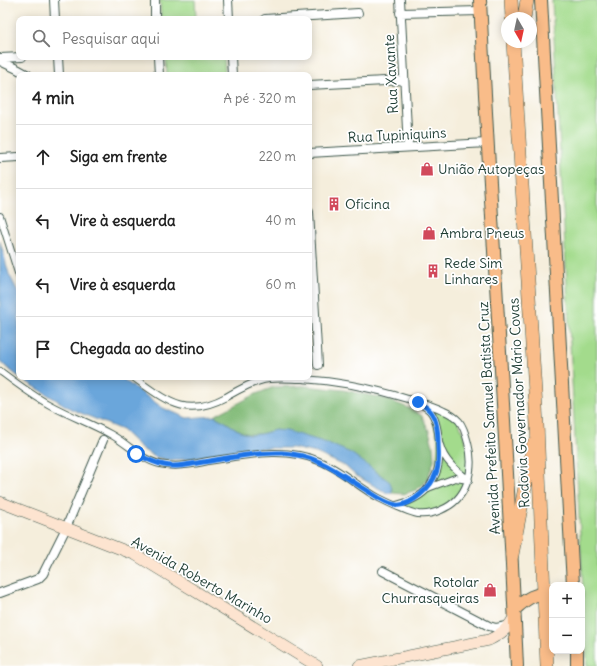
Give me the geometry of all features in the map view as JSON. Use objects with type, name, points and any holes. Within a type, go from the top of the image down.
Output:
[{"type":"highway","points":[[510,0],[511,12]]},
{"type":"highway","points":[[525,12],[527,0]]},
{"type":"highway","name":"Rodovia Governador Mário Covas","points":[[513,48],[548,594],[547,666]]},
{"type":"highway","points":[[515,68],[519,48]]},
{"type":"highway","points":[[512,555],[537,424]]},
{"type":"main road","points":[[541,0],[573,582]]},
{"type":"main road","name":"Avenida Prefeito Samuel Batista Cruz","points":[[480,5],[512,555],[517,666]]},
{"type":"main road","name":"Avenida Roberto Marinho","points":[[0,502],[136,555],[317,666]]},
{"type":"main road","points":[[359,666],[489,640],[505,630],[523,602],[532,597],[548,594]]},
{"type":"main road","points":[[577,654],[578,666]]},
{"type":"street","points":[[54,0],[56,16]]},
{"type":"street","points":[[155,0],[156,16]]},
{"type":"street","points":[[228,0],[229,16]]},
{"type":"street","name":"Rua Xavante","points":[[400,0],[408,148]]},
{"type":"street","points":[[400,13],[480,5]]},
{"type":"street","points":[[312,16],[358,13]]},
{"type":"street","points":[[0,58],[16,57]]},
{"type":"street","points":[[58,60],[59,72]]},
{"type":"street","points":[[158,60],[159,72]]},
{"type":"street","points":[[231,60],[232,72]]},
{"type":"street","points":[[0,61],[23,72]]},
{"type":"street","points":[[312,85],[404,80]]},
{"type":"street","name":"Rua Tupiniquins","points":[[312,153],[487,143]]},
{"type":"street","points":[[0,158],[16,157]]},
{"type":"street","points":[[0,216],[16,267]]},
{"type":"street","points":[[312,308],[318,365]]},
{"type":"street","points":[[0,371],[50,405],[111,434],[126,444],[136,454],[164,465],[183,466],[261,454],[281,453],[301,455],[319,460],[378,497],[418,514],[432,514],[445,508],[458,498],[469,480],[471,456],[465,431],[458,420],[442,409],[373,389],[344,383],[312,380]]},
{"type":"street","points":[[137,380],[165,399],[179,406],[192,408],[206,406],[244,387],[270,380]]},
{"type":"street","points":[[418,402],[430,411],[436,424],[438,439],[436,473],[428,488]]},
{"type":"street","points":[[438,439],[442,451],[453,467],[469,480]]},
{"type":"street","points":[[0,593],[38,579],[47,568],[66,528],[102,440]]},
{"type":"street","points":[[396,505],[410,502],[428,488],[455,478],[469,480]]},
{"type":"street","points":[[382,572],[489,626],[504,628],[514,616]]},
{"type":"green space","points":[[160,0],[195,0],[196,16],[161,16]]},
{"type":"green space","points":[[552,0],[597,0],[597,666],[587,666],[585,582],[583,582]]},
{"type":"green space","points":[[166,60],[224,60],[225,72],[167,72]]},
{"type":"green space","points":[[305,386],[343,390],[383,398],[411,409],[422,416],[429,431],[433,446],[434,460],[425,483],[416,490],[404,494],[392,493],[392,489],[380,475],[368,466],[275,430],[264,433],[248,434],[214,416],[256,394],[274,387]]},
{"type":"green space","points":[[442,409],[458,420],[471,456],[466,486],[445,508],[418,514],[396,505],[420,496],[436,473],[438,439],[430,411]]},
{"type":"water","points":[[0,241],[9,274],[16,288],[16,375],[0,362]]},
{"type":"water","points":[[24,380],[124,380],[163,408],[187,418],[214,416],[249,435],[261,434],[275,430],[287,431],[327,443],[351,453],[390,482],[392,493],[387,493],[355,475],[345,466],[316,453],[293,448],[260,448],[187,459],[168,460],[155,457],[142,449],[122,430],[71,409]]},
{"type":"place","name":"União Autopeças","points":[[427,169]]},
{"type":"place","name":"Oficina","points":[[334,204]]},
{"type":"place","name":"Ambra Pneus","points":[[429,233]]},
{"type":"place","name":"Rede Sim Linhares","points":[[433,271]]},
{"type":"place","name":"Rotolar Churrasqueiras","points":[[490,590]]},
{"type":"route","points":[[136,454],[164,465],[183,466],[261,454],[281,453],[301,455],[319,460],[378,497],[396,505],[410,502],[420,496],[428,488],[436,473],[438,459],[436,424],[430,411],[418,402]]}]
